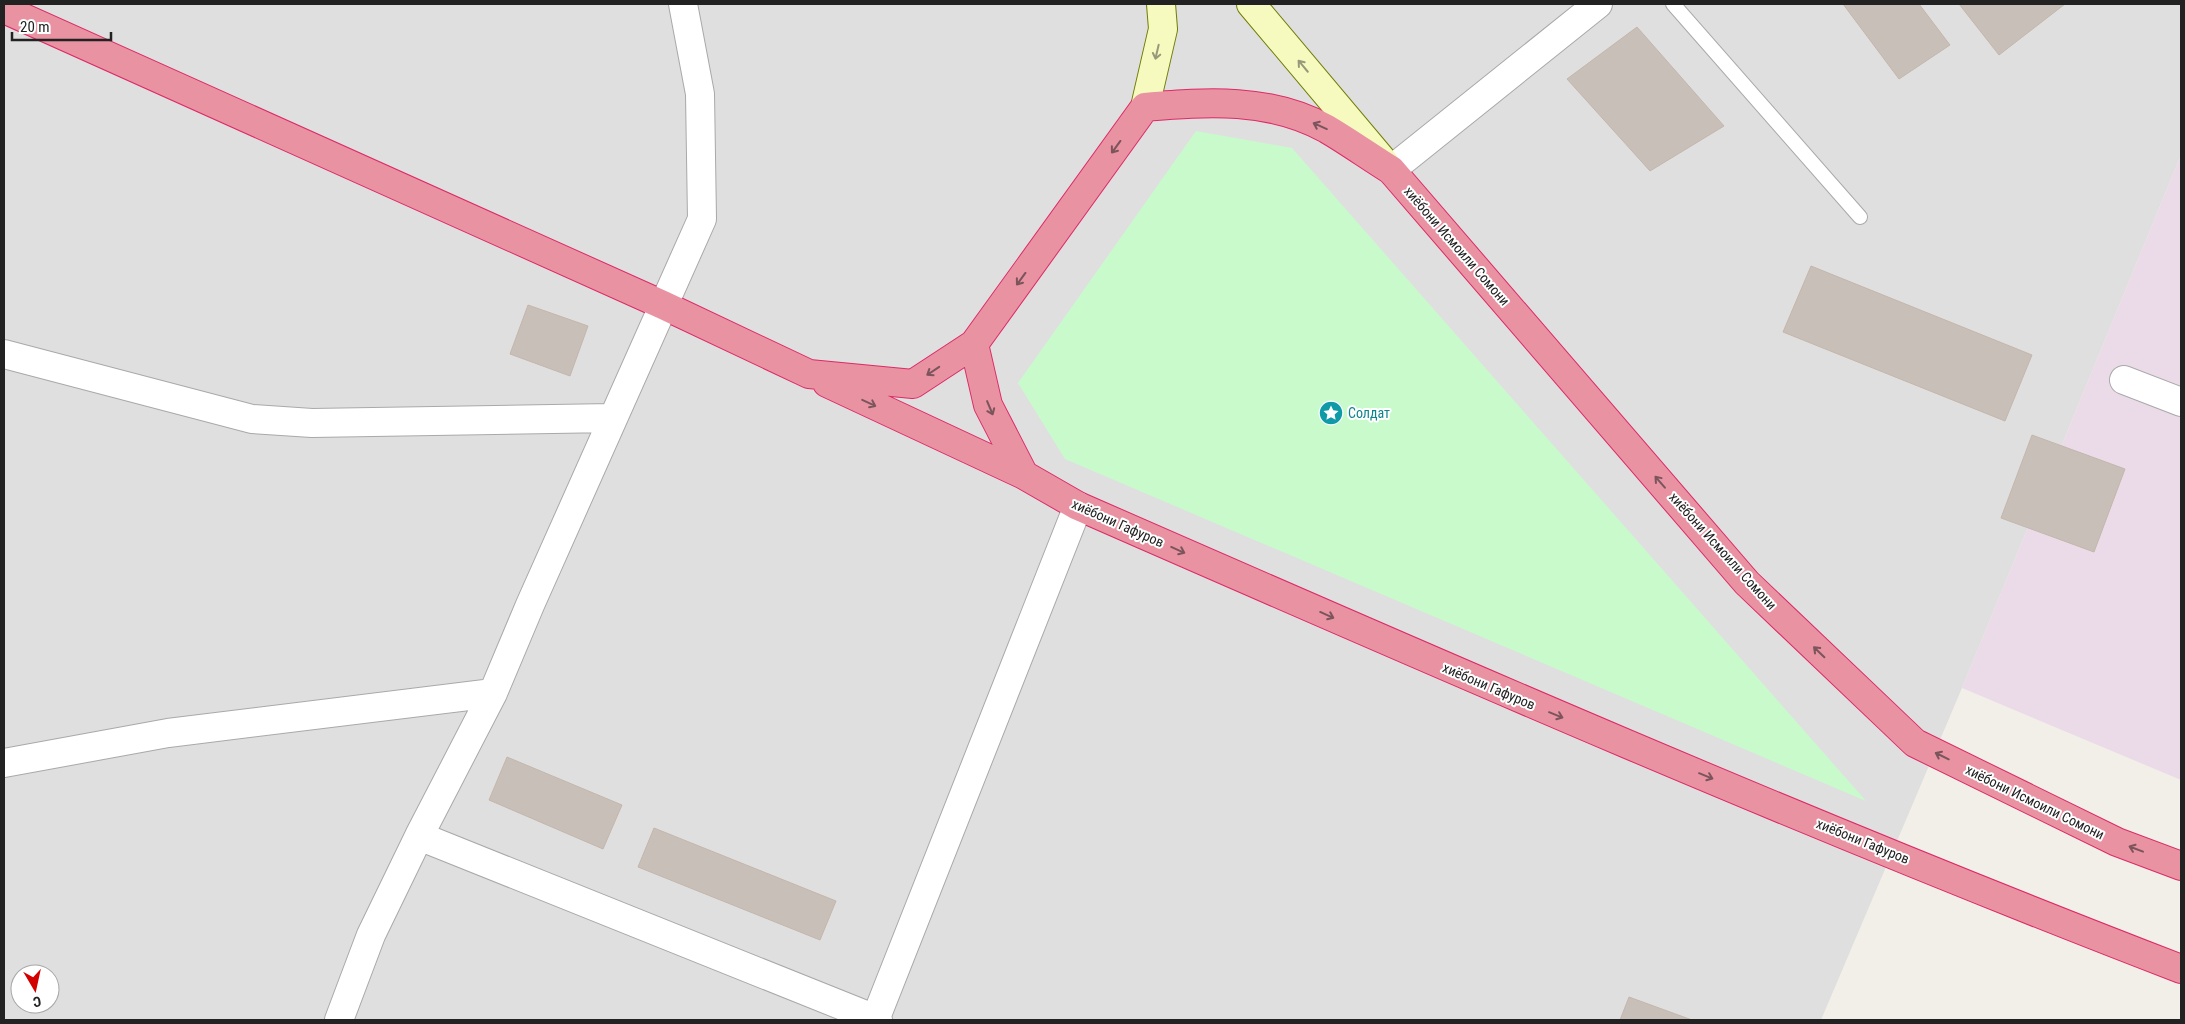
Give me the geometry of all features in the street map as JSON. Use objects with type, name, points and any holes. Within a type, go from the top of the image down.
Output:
[{"type":"highway","name":"хиёбони Гафуров","points":[[4,9],[664,305],[1024,475],[1078,506],[1535,706],[2082,931],[2181,969]]},
{"type":"highway","name":"хиёбони Исмоили Сомони","points":[[1145,108],[1220,102],[1255,105],[1290,113],[1326,129],[1391,170],[1748,583],[1915,743],[2117,842],[2181,866]]},
{"type":"highway","points":[[809,374],[913,384],[974,344],[1145,108]]},
{"type":"highway","points":[[974,344],[988,405],[1024,475]]},
{"type":"street","points":[[339,1020],[371,935],[419,836],[493,693],[612,418],[702,219],[700,94],[682,4]]},
{"type":"street","points":[[1145,108],[1162,29],[1161,4]]},
{"type":"street","points":[[1251,4],[1391,170],[1598,4]]},
{"type":"street","points":[[4,354],[252,419],[312,423],[612,418]]},
{"type":"street","points":[[2124,380],[2181,402]]},
{"type":"street","points":[[419,836],[876,1020],[1078,506]]},
{"type":"street","points":[[4,763],[168,733],[493,693]]},
{"type":"lane","points":[[1673,4],[1860,217]]},
{"type":"shaded area","points":[[4,4],[2181,4],[2181,155],[1962,688],[1821,1020],[4,1020]]},
{"type":"shaded area","points":[[2181,155],[2181,780],[1962,688]]},
{"type":"green space","points":[[1196,131],[1292,148],[1866,801],[1065,459],[1018,383]]},
{"type":"building","points":[[1843,4],[1919,4],[1950,45],[1899,79]]},
{"type":"building","points":[[1959,4],[2065,4],[1999,55]]},
{"type":"building","points":[[1637,27],[1724,126],[1650,171],[1567,79]]},
{"type":"building","points":[[1811,266],[2032,355],[2005,421],[1783,332]]},
{"type":"building","points":[[528,305],[588,326],[570,376],[510,354]]},
{"type":"building","points":[[2032,435],[2125,469],[2094,552],[2001,518]]},
{"type":"building","points":[[507,757],[622,805],[603,849],[489,800]]},
{"type":"building","points":[[654,828],[836,901],[820,940],[638,867]]},
{"type":"building","points":[[1629,997],[1692,1020],[1620,1020]]},
{"type":"place","name":"Солдат","points":[[1331,413]]}]
